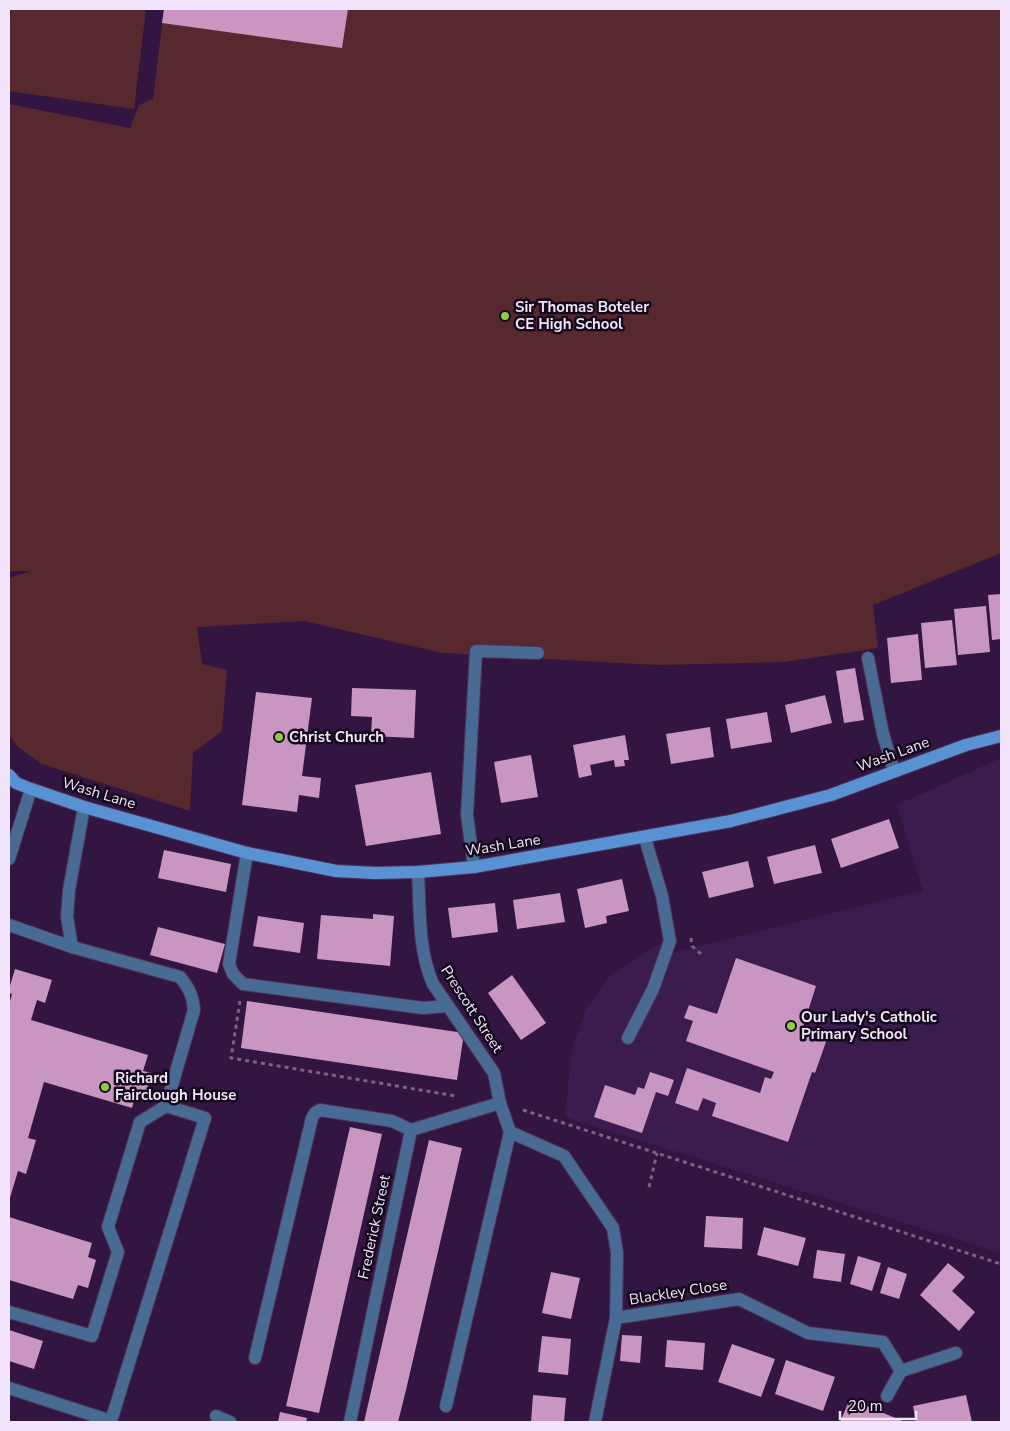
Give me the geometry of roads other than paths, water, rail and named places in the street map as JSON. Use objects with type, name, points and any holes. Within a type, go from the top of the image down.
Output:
[{"type":"street","points":[[474,867],[467,815],[476,651],[538,653]]},
{"type":"street","points":[[868,658],[882,734],[894,771]]},
{"type":"street","name":"Wash Lane","points":[[11,780],[31,789],[84,807],[247,852],[336,871],[375,873],[418,872],[474,867],[646,838],[731,821],[831,795],[966,745],[1001,736]]},
{"type":"street","points":[[9,859],[31,789]]},
{"type":"street","points":[[72,947],[67,917],[69,890],[84,807]]},
{"type":"street","points":[[628,1038],[653,989],[670,940],[662,896],[646,838]]},
{"type":"street","points":[[247,852],[229,964],[233,974],[243,984],[423,1008],[448,1006]]},
{"type":"street","name":"Prescott Street","points":[[418,872],[422,936],[427,971],[433,984],[494,1073],[500,1103]]},
{"type":"street","points":[[9,925],[72,947],[180,977],[188,986],[193,997],[194,1010],[166,1106],[140,1122],[108,1227],[118,1252],[92,1336],[9,1312]]},
{"type":"street","points":[[255,1358],[312,1118],[315,1113],[320,1110],[392,1121],[411,1130],[500,1103],[510,1132],[446,1406]]},
{"type":"street","points":[[9,1388],[111,1421],[205,1118],[166,1106]]},
{"type":"street","name":"Frederick Street","points":[[350,1422],[411,1130]]},
{"type":"street","name":"Blackley Close","points":[[510,1132],[564,1156],[613,1228],[617,1253],[616,1318],[595,1422]]},
{"type":"street","name":"Blackley Close","points":[[616,1318],[739,1299],[808,1334],[882,1342],[901,1371]]},
{"type":"street","points":[[886,1396],[901,1371],[956,1353]]},
{"type":"street","points":[[216,1416],[230,1422]]},
{"type":"place","name":"Sir Thomas Boteler CE High School","points":[[505,316]]},
{"type":"place","name":"Christ Church","points":[[279,737]]},
{"type":"place","name":"Our Lady's Catholic Primary School","points":[[791,1026]]},
{"type":"place","name":"Richard Fairclough House","points":[[105,1087]]}]
